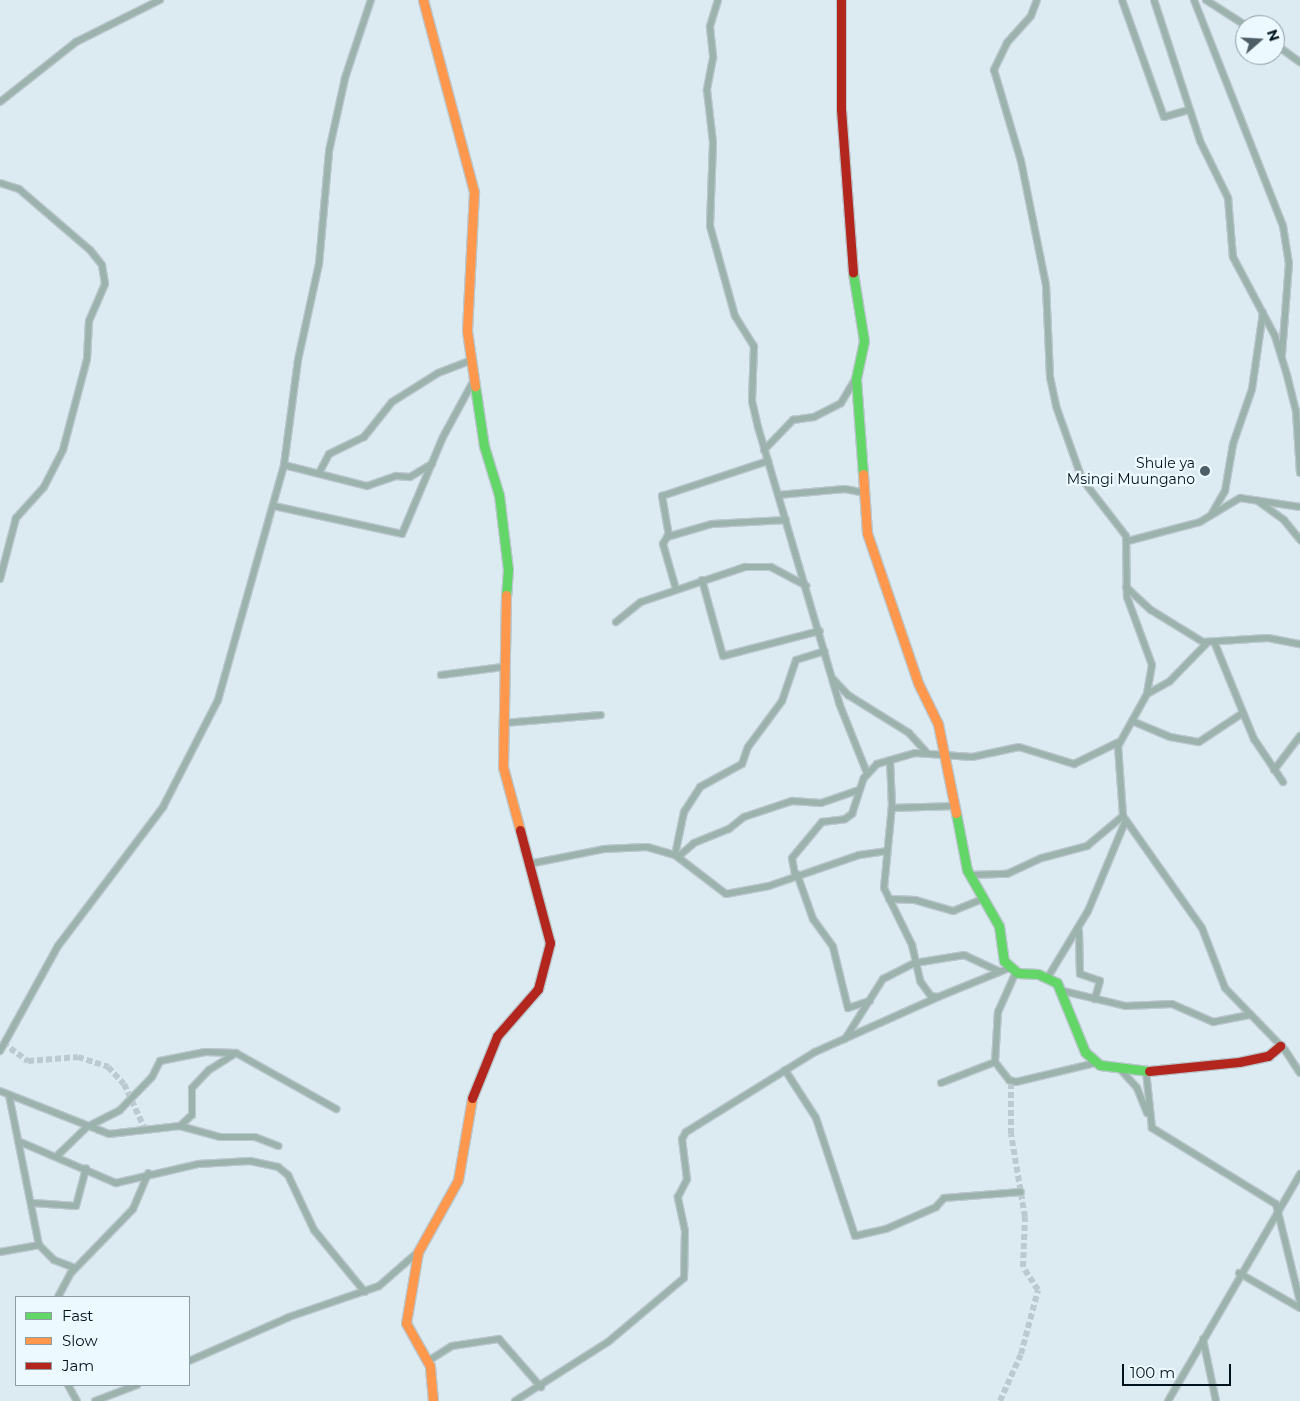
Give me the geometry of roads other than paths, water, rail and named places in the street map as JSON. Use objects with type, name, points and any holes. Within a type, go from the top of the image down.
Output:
[{"type":"street","points":[[0,102],[76,42],[160,0]]},
{"type":"street","points":[[0,1051],[58,946],[163,807],[211,716],[274,506],[284,465],[298,360],[319,264],[329,151],[346,78],[372,0]]},
{"type":"street","points":[[190,1362],[289,1317],[365,1292],[395,1276],[418,1252],[458,1180],[473,1093],[497,1036],[535,994],[548,965],[548,928],[506,789],[502,667],[508,570],[499,495],[484,446],[467,313],[475,202],[423,0]]},
{"type":"street","points":[[718,0],[710,27],[714,58],[707,90],[714,143],[710,226],[735,316],[754,346],[752,401],[764,450],[820,631],[831,678],[867,773]]},
{"type":"street","points":[[841,0],[841,109],[853,225],[850,251],[864,341],[856,379],[867,493],[866,524],[873,557],[946,753],[970,875],[999,926],[1012,970],[998,1012],[995,1062],[1008,1080],[1016,1082],[1095,1063],[1121,1070],[1146,1070],[1255,1060],[1280,1046]]},
{"type":"street","points":[[871,1001],[848,1008],[834,947],[813,919],[796,874],[792,858],[822,822],[852,814],[858,790],[867,773],[890,760],[927,753],[974,756],[1019,747],[1074,764],[1120,741],[1147,694],[1152,666],[1126,587],[1128,541],[1082,479],[1056,406],[1050,377],[1046,285],[1021,161],[995,77],[1003,48],[1031,16],[1037,0]]},
{"type":"street","points":[[1122,0],[1164,117],[1190,110]]},
{"type":"street","points":[[1154,0],[1190,110],[1228,198],[1233,258],[1263,311],[1282,358],[1296,410],[1300,473]]},
{"type":"street","points":[[1194,0],[1283,226],[1289,263],[1282,358]]},
{"type":"street","points":[[1206,0],[1235,19]]},
{"type":"street","points":[[1285,51],[1300,62]]},
{"type":"street","points":[[0,183],[19,189],[90,250],[102,265],[105,284],[89,321],[86,365],[64,450],[44,487],[16,518],[0,579]]},
{"type":"street","points":[[1211,515],[1225,491],[1233,444],[1252,390],[1263,311]]},
{"type":"street","points":[[319,474],[329,454],[364,437],[392,402],[415,392],[438,373],[472,360]]},
{"type":"street","points":[[274,506],[402,534],[432,464],[475,377]]},
{"type":"street","points":[[764,450],[793,420],[814,417],[841,403],[856,379]]},
{"type":"street","points":[[669,536],[662,496],[768,461]]},
{"type":"street","points":[[284,465],[367,486],[396,476],[410,477],[432,464]]},
{"type":"street","points":[[778,494],[844,489],[867,493]]},
{"type":"street","points":[[1128,541],[1211,515],[1232,500],[1255,499],[1300,507]]},
{"type":"street","points":[[1255,499],[1284,520],[1300,540]]},
{"type":"street","points":[[676,589],[663,542],[669,536],[712,524],[786,520]]},
{"type":"street","points":[[616,622],[633,613],[639,603],[702,580],[718,572],[764,566],[806,586]]},
{"type":"street","points":[[702,580],[723,656],[820,631]]},
{"type":"street","points":[[1126,587],[1150,610],[1211,644],[1242,713],[1274,770],[1284,782]]},
{"type":"street","points":[[1147,694],[1170,681],[1211,644],[1248,638],[1300,644]]},
{"type":"street","points":[[677,856],[684,812],[698,790],[742,764],[748,747],[782,701],[796,660],[825,651]]},
{"type":"street","points":[[441,674],[502,667]]},
{"type":"street","points":[[831,678],[848,695],[909,733],[927,753]]},
{"type":"street","points":[[1132,721],[1170,737],[1199,742],[1242,713]]},
{"type":"street","points":[[504,723],[601,715]]},
{"type":"street","points":[[1274,770],[1300,736]]},
{"type":"street","points":[[1048,977],[1079,927],[1124,819],[1120,741]]},
{"type":"street","points":[[890,760],[892,808],[884,881],[889,899],[912,945],[920,981],[931,996],[938,997]]},
{"type":"street","points":[[677,856],[701,838],[729,829],[749,815],[792,801],[821,803],[858,790]]},
{"type":"street","points":[[892,808],[956,806]]},
{"type":"street","points":[[970,875],[1007,874],[1042,858],[1087,846],[1124,819]]},
{"type":"street","points":[[1124,819],[1199,923],[1221,982],[1280,1046],[1300,1073]]},
{"type":"street","points":[[529,864],[604,849],[647,847],[677,856],[723,894],[769,886],[796,874],[859,855],[887,851]]},
{"type":"street","points":[[889,899],[915,900],[953,911],[983,899]]},
{"type":"street","points":[[1079,927],[1080,974],[1100,981],[1095,999]]},
{"type":"street","points":[[845,1039],[871,1001],[884,977],[915,963],[964,955],[998,971]]},
{"type":"street","points":[[515,1401],[541,1387],[608,1342],[684,1280],[688,1260],[678,1197],[687,1180],[683,1136],[785,1070],[845,1039],[938,997],[998,971],[1012,970],[1048,977],[1063,991],[1083,1046],[1095,1063]]},
{"type":"street","points":[[1063,991],[1126,1006],[1172,1004],[1213,1022],[1250,1015]]},
{"type":"street","points":[[58,1155],[87,1127],[120,1110],[152,1077],[160,1061],[222,1049],[236,1053],[336,1109]]},
{"type":"street","points":[[180,1126],[192,1115],[192,1088],[209,1070],[236,1053]]},
{"type":"street","points":[[941,1083],[995,1062]]},
{"type":"street","points":[[785,1070],[816,1118],[855,1236],[886,1229],[936,1207],[944,1198],[1022,1192]]},
{"type":"street","points":[[1121,1070],[1137,1088],[1152,1128],[1257,1190],[1277,1208],[1300,1302]]},
{"type":"street","points":[[1146,1070],[1149,1119]]},
{"type":"street","points":[[0,1091],[87,1127],[109,1134],[180,1126],[220,1137],[255,1137],[278,1146]]},
{"type":"street","points":[[9,1096],[39,1245],[54,1260],[75,1268]]},
{"type":"street","points":[[18,1141],[58,1155],[116,1183],[148,1173],[245,1161],[282,1169],[314,1230],[365,1292]]},
{"type":"street","points":[[32,1203],[76,1206],[86,1168]]},
{"type":"street","points":[[59,1296],[75,1268],[124,1222],[148,1173]]},
{"type":"street","points":[[1168,1401],[1239,1273],[1277,1208],[1300,1174]]},
{"type":"street","points":[[0,1252],[39,1245]]},
{"type":"street","points":[[418,1252],[406,1323],[428,1361],[433,1401]]},
{"type":"street","points":[[1239,1273],[1300,1308]]},
{"type":"street","points":[[428,1361],[452,1346],[499,1339],[541,1387]]},
{"type":"street","points":[[1203,1339],[1216,1401]]},
{"type":"street","points":[[69,1386],[77,1401]]},
{"type":"street","points":[[95,1401],[134,1386]]},
{"type":"tunnel","points":[[3,1043],[28,1061],[78,1057],[108,1067],[124,1084],[144,1127]]},
{"type":"tunnel","points":[[1000,1401],[1021,1354],[1038,1290],[1023,1267],[1025,1217],[1011,1134],[1011,1081]]},
{"type":"place","name":"Shule ya Msingi Muungano","points":[[1205,471]]}]
